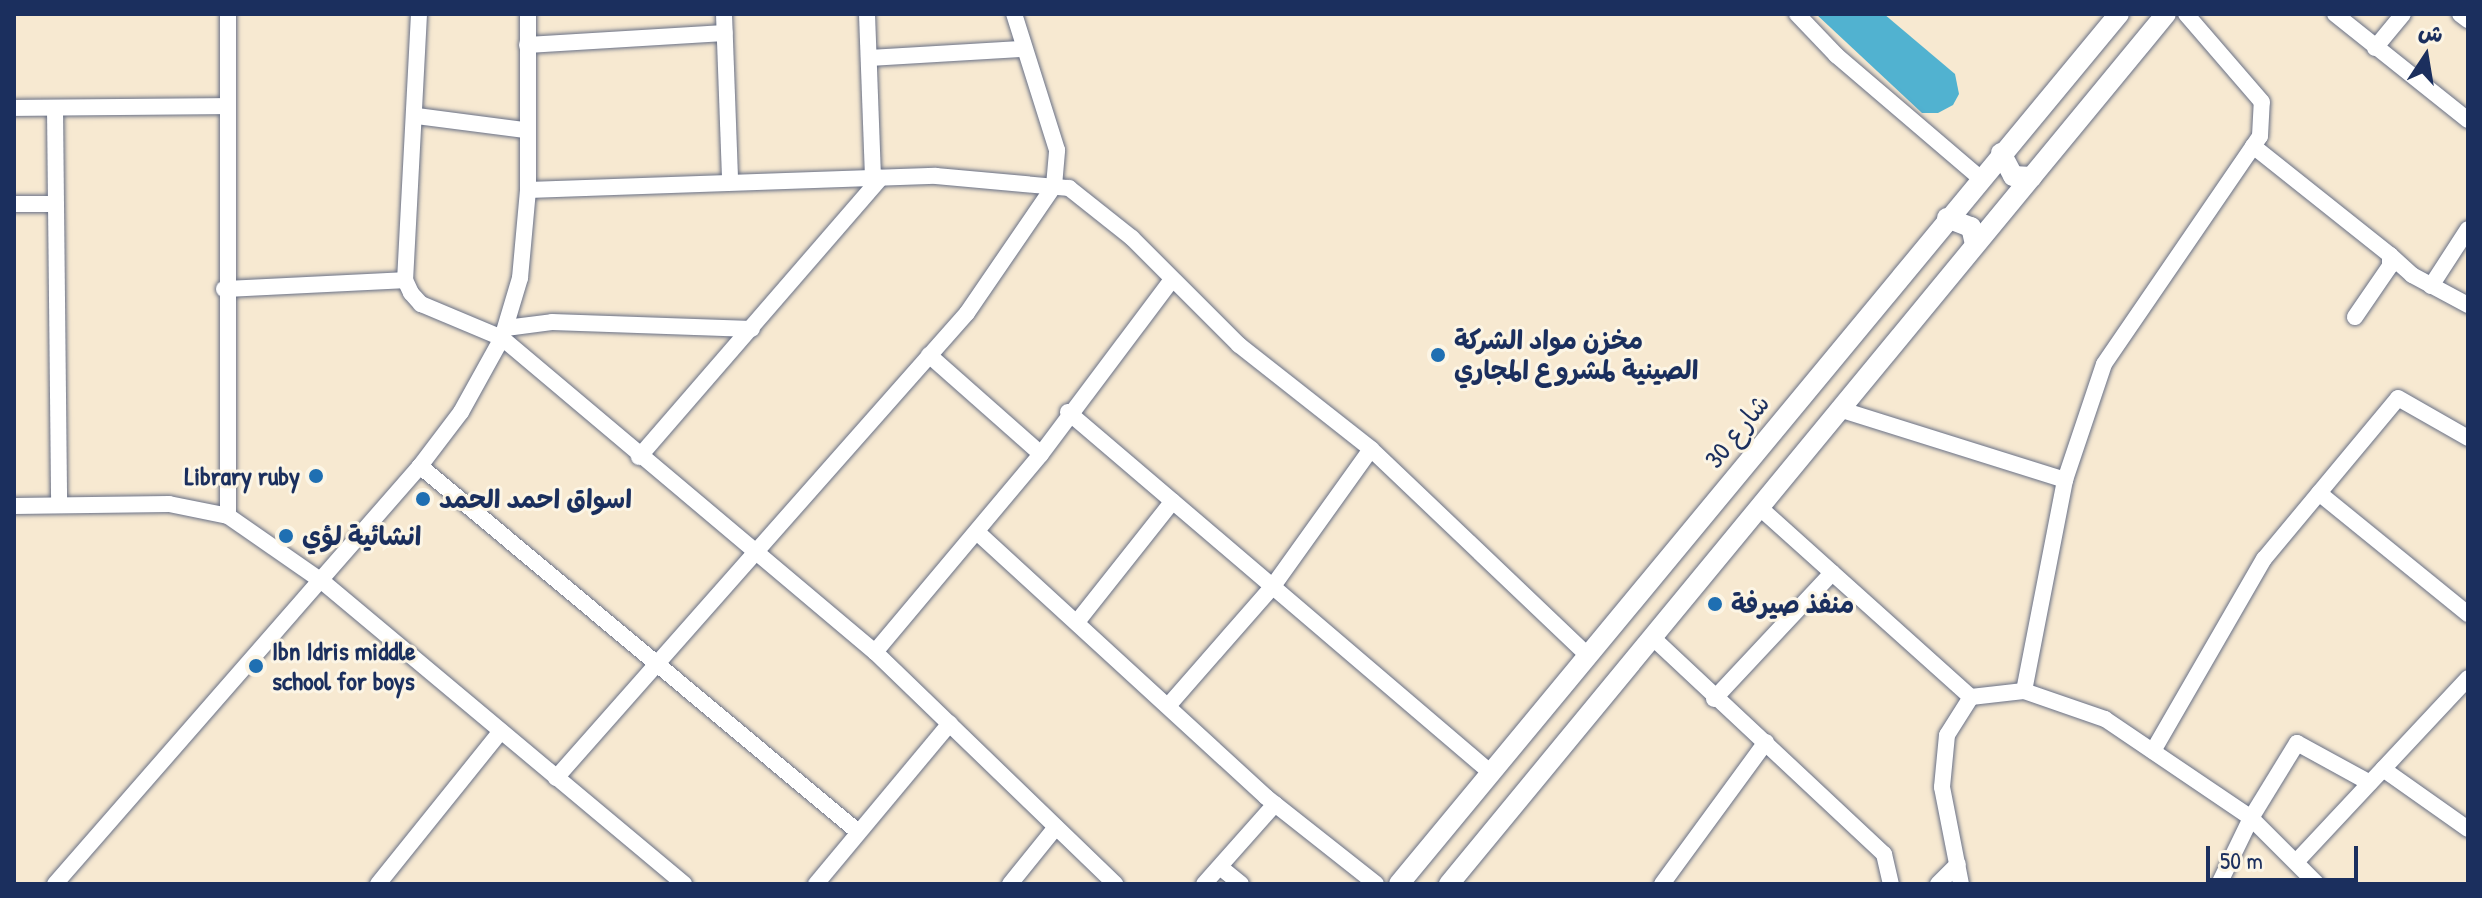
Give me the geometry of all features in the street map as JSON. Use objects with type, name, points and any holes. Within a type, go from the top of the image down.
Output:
[{"type":"street","points":[[228,14],[224,289],[228,516]]},
{"type":"street","points":[[419,14],[417,116],[405,280],[421,304],[504,333],[639,457],[752,554],[875,652],[1115,884]]},
{"type":"street","points":[[55,884],[323,582],[420,466],[461,412],[504,333],[520,278],[528,190],[525,130],[528,14]]},
{"type":"street","points":[[724,14],[730,179]]},
{"type":"street","points":[[639,457],[752,329],[877,178],[867,14]]},
{"type":"street","points":[[556,778],[967,313],[1054,186],[1057,150],[1021,49],[1014,14]]},
{"type":"street","points":[[1797,14],[1836,55],[1980,178]]},
{"type":"street","name":"شارع 30","points":[[1399,884],[1980,178],[2119,14]]},
{"type":"street","points":[[1449,884],[2166,14]]},
{"type":"street","points":[[2024,691],[2065,480],[2104,364],[2260,136],[2262,102],[2186,14]]},
{"type":"street","points":[[2335,14],[2468,120]]},
{"type":"street","points":[[2375,48],[2403,14]]},
{"type":"street","points":[[2460,14],[2468,20]]},
{"type":"street","points":[[527,45],[725,33]]},
{"type":"street","points":[[869,58],[1021,49]]},
{"type":"street","points":[[14,108],[227,106]]},
{"type":"street","points":[[55,108],[59,502]]},
{"type":"street","points":[[417,116],[525,130]]},
{"type":"street","points":[[2253,146],[2431,286],[2468,305]]},
{"type":"street","points":[[2001,153],[2013,176],[2032,177]]},
{"type":"street","points":[[528,190],[730,179],[936,176],[1069,188],[1132,238],[1171,281],[1239,345],[1371,449],[1587,655]]},
{"type":"street","points":[[14,204],[54,204]]},
{"type":"street","points":[[1947,218],[1965,221],[1975,234],[1975,245]]},
{"type":"street","points":[[2431,286],[2468,229]]},
{"type":"street","points":[[2355,317],[2390,266],[2390,255]]},
{"type":"street","points":[[224,289],[405,280]]},
{"type":"street","points":[[875,652],[1041,454],[1068,412],[1171,281]]},
{"type":"street","points":[[504,333],[552,322],[752,329]]},
{"type":"street","points":[[929,355],[1041,454]]},
{"type":"street","points":[[2153,751],[2264,559],[2398,398],[2468,438]]},
{"type":"street","points":[[1839,409],[2065,480]]},
{"type":"street","points":[[1068,412],[1490,772]]},
{"type":"street","points":[[1168,706],[1273,586],[1371,449]]},
{"type":"street","points":[[420,466],[857,831]]},
{"type":"street","points":[[2319,493],[2468,614]]},
{"type":"street","points":[[1077,622],[1173,501]]},
{"type":"street","points":[[14,506],[59,502],[169,504],[228,516],[323,582],[556,778],[663,878],[684,884]]},
{"type":"street","points":[[1759,507],[1971,697],[2024,691],[2105,719],[2251,818],[2317,884]]},
{"type":"street","points":[[977,532],[1275,804],[1376,884]]},
{"type":"street","points":[[1714,699],[1832,573]]},
{"type":"street","points":[[1652,637],[1714,699],[1766,742],[1884,854],[1891,884]]},
{"type":"street","points":[[2296,862],[2468,678]]},
{"type":"street","points":[[1961,884],[1942,787],[1947,735],[1971,697]]},
{"type":"street","points":[[816,884],[950,723]]},
{"type":"street","points":[[378,884],[501,731]]},
{"type":"street","points":[[1662,884],[1766,742]]},
{"type":"street","points":[[2219,884],[2251,818],[2297,743],[2370,783]]},
{"type":"street","points":[[2383,769],[2468,829]]},
{"type":"street","points":[[1204,884],[1275,804]]},
{"type":"street","points":[[1010,884],[1056,827]]},
{"type":"street","points":[[1938,884],[1958,864]]},
{"type":"street","points":[[1220,867],[1241,884]]},
{"type":"water","points":[[1816,14],[1884,14],[1955,74],[1959,94],[1953,105],[1938,113],[1922,113]]},
{"type":"place","name":"مخزن مواد الشركة الصينية لمشروع المجاري","points":[[1438,355]]},
{"type":"place","name":"Library ruby","points":[[316,476]]},
{"type":"place","name":"اسواق احمد الحمد","points":[[423,499]]},
{"type":"place","name":"انشائية لؤي","points":[[286,536]]},
{"type":"place","name":"منفذ صيرفة","points":[[1715,604]]},
{"type":"place","name":"Ibn Idris middle school for boys","points":[[256,666]]}]
